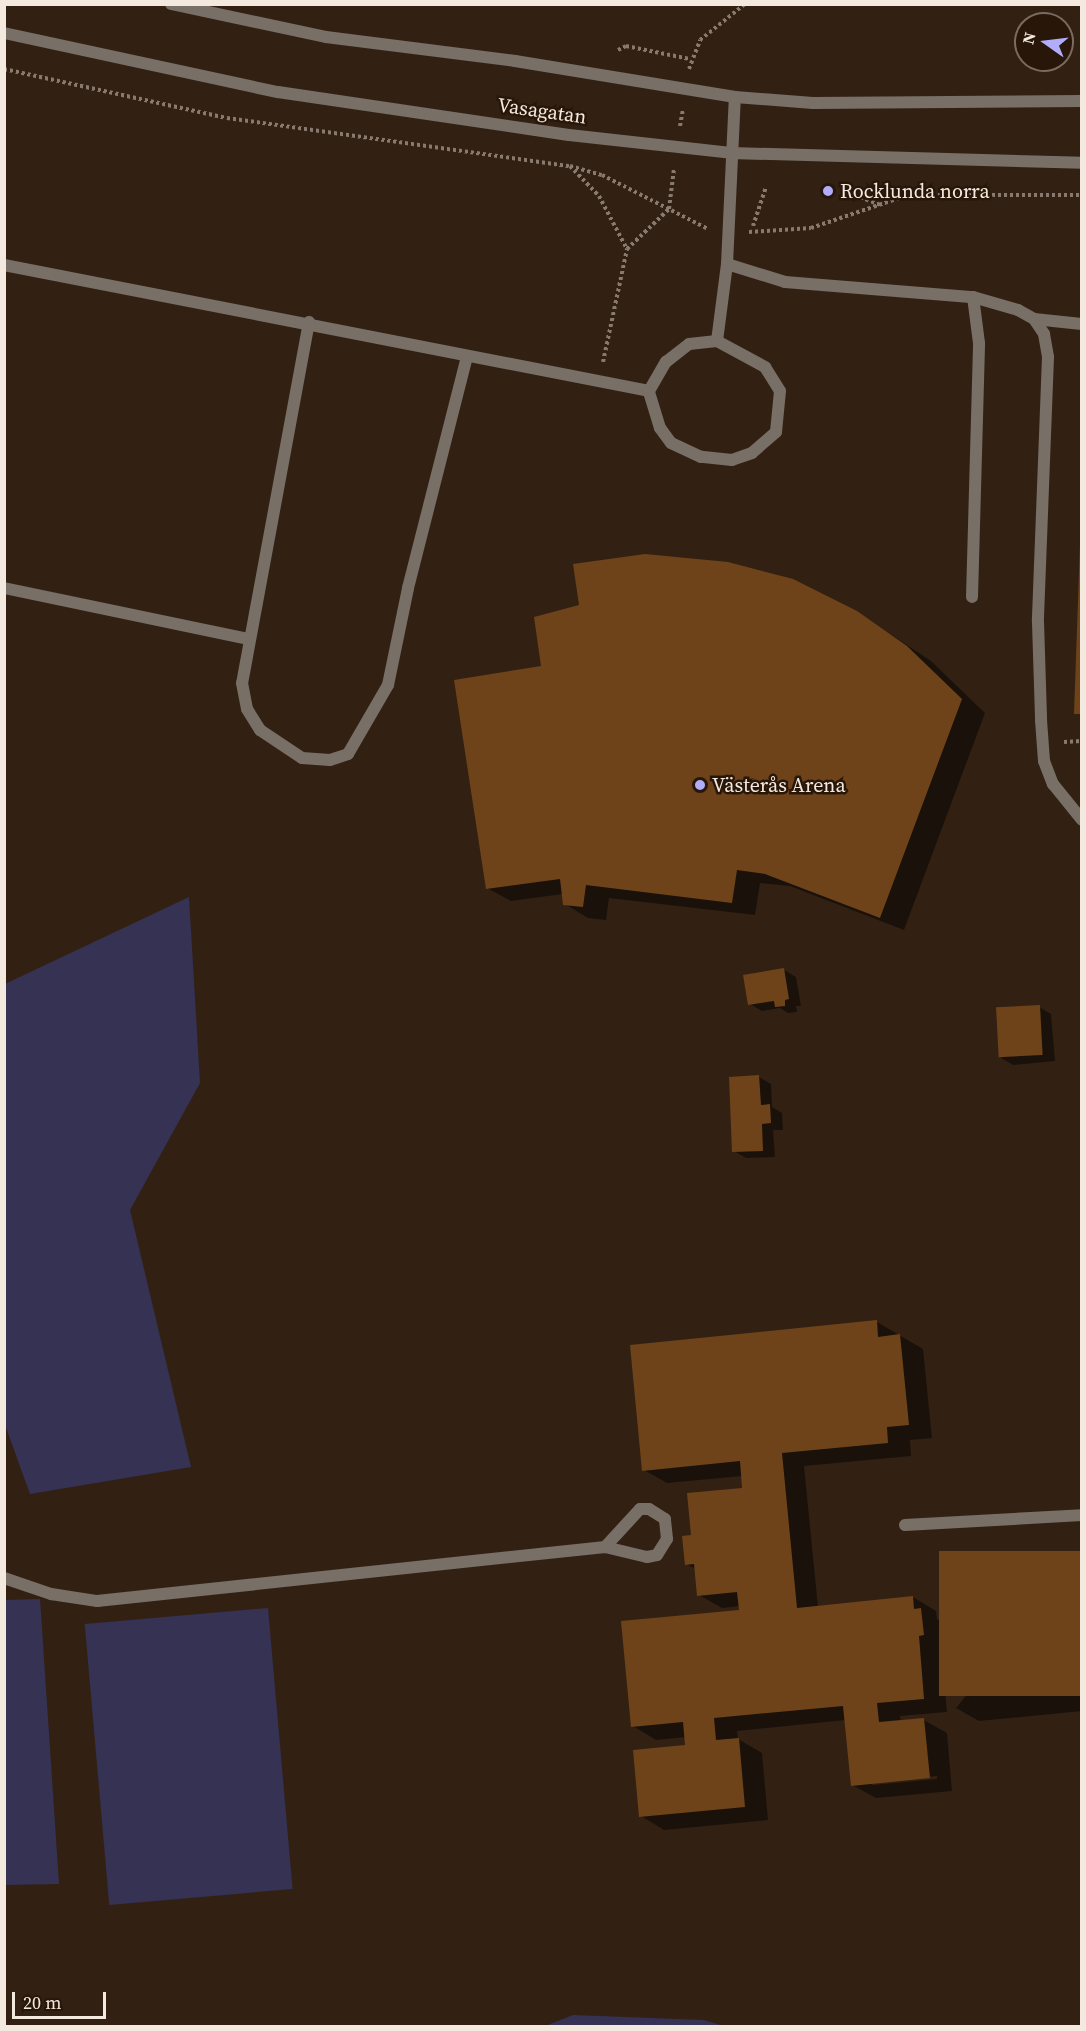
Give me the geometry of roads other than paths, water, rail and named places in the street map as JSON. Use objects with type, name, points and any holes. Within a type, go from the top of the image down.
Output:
[{"type":"street","points":[[171,4],[326,37],[515,61],[735,98],[825,104],[1082,101]]},
{"type":"street","name":"Vasagatan","points":[[4,33],[278,92],[569,135],[731,153],[1082,163]]},
{"type":"street","points":[[717,341],[727,264],[735,98]]},
{"type":"street","points":[[727,264],[786,282],[973,297],[1018,310],[1034,319],[1082,324]]},
{"type":"street","points":[[4,265],[309,322],[467,357],[649,391]]},
{"type":"street","points":[[972,597],[979,343],[973,297]]},
{"type":"street","points":[[1034,319],[1044,334],[1048,357],[1038,622],[1044,761],[1053,784],[1082,820]]},
{"type":"street","points":[[309,322],[248,639],[242,683],[247,709],[260,730],[302,758],[330,760],[348,754],[388,685],[408,588],[467,357]]},
{"type":"street","points":[[717,341],[765,366],[780,391],[776,432],[752,453],[732,460],[701,457],[671,443],[660,428],[649,391],[666,362],[689,344],[717,341]]},
{"type":"street","points":[[4,588],[248,639]]},
{"type":"street","points":[[4,1578],[51,1594],[97,1601],[605,1547],[647,1557],[657,1555],[668,1539],[665,1519],[649,1509],[640,1509],[605,1547]]},
{"type":"street","points":[[905,1525],[1082,1515]]},
{"type":"place","name":"Rocklunda norra","points":[[828,191]]},
{"type":"place","name":"Västerås Arena","points":[[700,785]]}]
